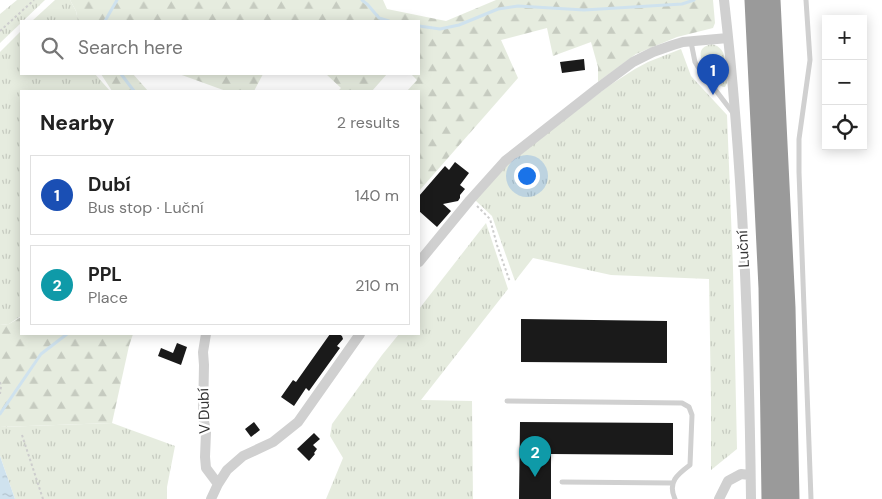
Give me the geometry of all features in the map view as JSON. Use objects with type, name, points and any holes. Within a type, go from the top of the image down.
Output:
[{"type":"highway","points":[[754,0],[766,12],[786,308],[790,499]]},
{"type":"highway","points":[[766,12],[771,499]]},
{"type":"street","name":"Luční","points":[[724,0],[736,116],[746,294],[751,499]]},
{"type":"street","points":[[420,261],[505,161],[633,62],[673,45],[691,41],[728,38]]},
{"type":"street","name":"V Dubí","points":[[206,335],[203,352],[202,416],[206,432],[204,457],[206,468],[218,484]]},
{"type":"street","points":[[211,499],[227,470],[243,456],[272,442],[298,422],[356,336]]},
{"type":"street","points":[[719,499],[728,481],[742,474],[750,475]]},
{"type":"lane","points":[[806,0],[810,60],[799,139],[799,172],[811,499]]},
{"type":"lane","points":[[691,41],[698,67],[736,116]]},
{"type":"lane","points":[[506,401],[682,403],[689,407],[692,415],[690,465],[678,474],[672,483],[675,499]]},
{"type":"lane","points":[[562,482],[672,483]]},
{"type":"path","points":[[0,31],[34,0]]},
{"type":"path","points":[[470,200],[490,219],[510,282]]},
{"type":"path","points":[[0,382],[0,394]]},
{"type":"path","points":[[22,435],[42,499]]},
{"type":"green space","points":[[17,0],[45,0],[24,20],[20,20],[20,24],[0,43],[0,14]]},
{"type":"green space","points":[[55,0],[70,0],[76,11],[78,20],[33,20]]},
{"type":"green space","points":[[70,0],[383,0],[387,9],[446,21],[496,0],[713,0],[715,23],[713,28],[677,37],[636,54],[598,82],[598,67],[591,42],[553,56],[547,28],[501,40],[518,78],[420,190],[420,90],[408,90],[417,80],[412,75],[420,75],[420,20],[78,20],[76,11]]},
{"type":"green space","points":[[20,32],[20,75],[96,75],[109,90],[20,90],[20,317],[9,324],[0,325],[0,52]]},
{"type":"green space","points":[[712,44],[721,50],[726,60],[727,83],[725,87],[716,81],[702,60],[701,52],[706,46]]},
{"type":"green space","points":[[681,49],[691,76],[727,115],[737,449],[711,470],[709,279],[611,275],[533,258],[515,281],[492,216],[475,200],[512,159],[610,85],[648,62]]},
{"type":"green space","points":[[102,75],[134,75],[147,90],[111,90]]},
{"type":"green space","points":[[182,75],[262,75],[255,90],[223,90]]},
{"type":"green space","points":[[327,75],[386,75],[373,90],[339,90],[341,88]]},
{"type":"green space","points":[[486,223],[508,289],[421,400],[472,401],[473,499],[326,499],[343,458],[330,436],[332,424],[398,335],[420,335],[420,308]]},
{"type":"green space","points":[[20,318],[20,335],[133,335],[112,423],[0,427],[0,325],[9,324]]},
{"type":"green space","points":[[112,423],[175,446],[167,487],[167,499],[15,499],[0,456],[0,427]]},
{"type":"water","points":[[0,456],[15,499],[0,499]]},
{"type":"building","points":[[584,59],[585,70],[562,73],[560,62]]},
{"type":"building","points":[[455,162],[469,173],[460,185],[465,189],[458,201],[443,204],[451,211],[437,227],[420,212],[420,195],[445,166],[449,170]]},
{"type":"building","points":[[521,319],[667,321],[667,363],[521,362]]},
{"type":"building","points":[[329,335],[342,336],[343,339],[337,346],[340,348],[309,391],[306,388],[294,406],[281,397],[293,380],[296,382]]},
{"type":"building","points":[[177,343],[187,347],[181,365],[158,356],[161,348],[173,353]]},
{"type":"building","points":[[254,422],[260,430],[251,437],[245,429]]},
{"type":"building","points":[[520,422],[673,423],[673,455],[551,454],[551,499],[519,499]]},
{"type":"building","points":[[314,433],[320,439],[313,445],[317,449],[309,461],[297,449]]},
{"type":"waterway","points":[[106,20],[117,0]]},
{"type":"waterway","points":[[362,0],[379,18],[386,20]]},
{"type":"waterway","points":[[420,26],[440,29],[459,25],[498,9],[518,6],[584,10],[682,4],[694,0]]},
{"type":"waterway","points":[[122,75],[133,90]]},
{"type":"waterway","points":[[0,414],[41,354],[66,335]]},
{"type":"place","name":"Dubí","points":[[713,95]]},
{"type":"place","name":"PPL","points":[[535,477]]}]
